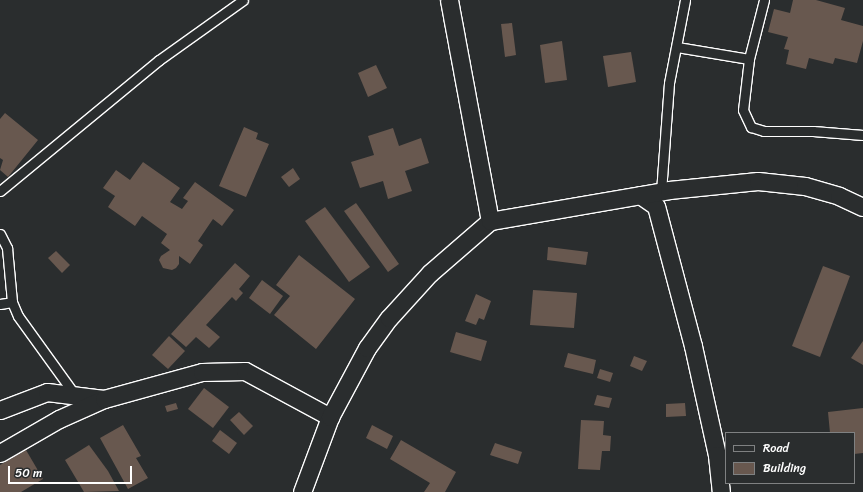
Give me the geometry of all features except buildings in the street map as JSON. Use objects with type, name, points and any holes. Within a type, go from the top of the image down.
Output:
[{"type":"street","points":[[449,0],[490,221]]},
{"type":"street","points":[[302,492],[330,417],[368,348],[389,318],[430,273],[490,221],[640,196],[662,196],[758,181],[805,186],[839,196],[863,207]]},
{"type":"street","points":[[662,196],[717,455],[721,492]]},
{"type":"street","points":[[0,453],[59,419],[104,399],[202,372],[245,371],[330,417]]},
{"type":"street","points":[[0,410],[47,392],[104,399]]},
{"type":"lane","points":[[0,191],[159,60],[243,0]]},
{"type":"lane","points":[[662,196],[669,83],[685,0]]},
{"type":"lane","points":[[764,0],[749,60],[743,110],[751,127],[764,131],[813,131],[863,135]]},
{"type":"lane","points":[[677,47],[749,60]]},
{"type":"lane","points":[[0,234],[7,248],[12,302],[18,316],[75,396]]},
{"type":"lane","points":[[0,304],[12,302]]}]
